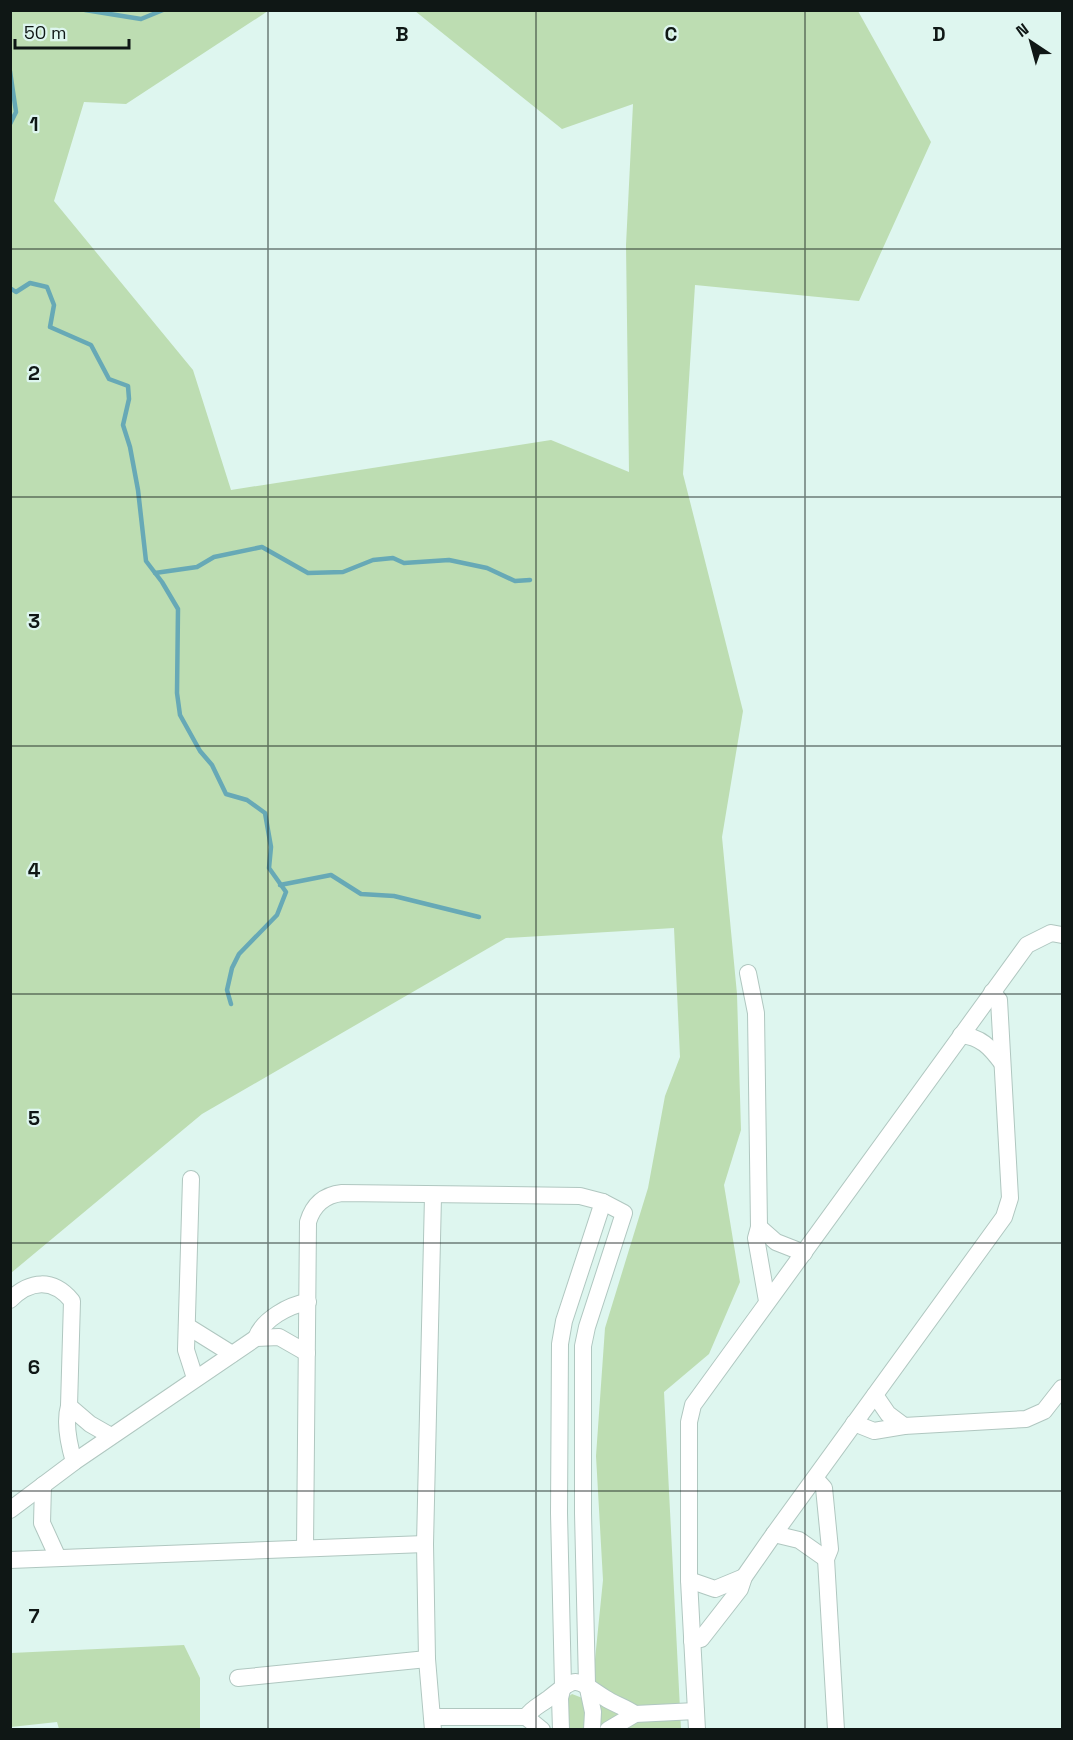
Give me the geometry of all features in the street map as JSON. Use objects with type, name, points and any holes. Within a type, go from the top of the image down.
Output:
[{"type":"street","points":[[697,1730],[689,1580],[689,1422],[693,1405],[1027,945],[1051,933],[1062,935]]},
{"type":"street","points":[[748,973],[756,1014],[759,1227],[756,1238],[767,1301]]},
{"type":"street","points":[[692,1641],[701,1639],[740,1589],[744,1577],[774,1534],[1004,1217],[1010,1198],[999,1000],[992,992]]},
{"type":"street","points":[[961,1035],[975,1036],[986,1044],[1002,1063]]},
{"type":"street","points":[[190,1179],[186,1350],[195,1378]]},
{"type":"street","points":[[305,1548],[308,1222],[313,1210],[322,1199],[342,1193],[433,1196],[580,1196],[603,1202],[624,1213],[583,1346],[583,1513],[587,1684],[593,1712],[592,1730]]},
{"type":"street","points":[[433,1196],[425,1544],[427,1659],[432,1724],[526,1717],[542,1730]]},
{"type":"street","points":[[561,1730],[560,1698],[563,1686],[559,1513],[560,1344],[564,1321],[603,1202]]},
{"type":"street","points":[[759,1227],[776,1242],[804,1253]]},
{"type":"street","points":[[10,1300],[20,1290],[32,1284],[45,1284],[64,1292],[72,1301],[69,1406],[66,1415],[74,1462]]},
{"type":"street","points":[[256,1338],[260,1329],[293,1304],[308,1302]]},
{"type":"street","points":[[187,1326],[232,1354]]},
{"type":"street","points":[[10,1510],[111,1436],[256,1338],[279,1337],[307,1353]]},
{"type":"street","points":[[854,1423],[874,1431],[904,1426],[1026,1419],[1044,1411],[1062,1388]]},
{"type":"street","points":[[875,1395],[888,1414],[904,1426]]},
{"type":"street","points":[[69,1406],[90,1424],[111,1436]]},
{"type":"street","points":[[815,1478],[825,1488],[830,1549],[826,1559],[836,1730]]},
{"type":"street","points":[[43,1485],[42,1523],[58,1558]]},
{"type":"street","points":[[774,1534],[799,1540],[826,1559]]},
{"type":"street","points":[[10,1560],[425,1544]]},
{"type":"street","points":[[689,1580],[715,1589],[744,1577]]},
{"type":"street","points":[[238,1678],[427,1659]]},
{"type":"street","points":[[526,1717],[531,1710],[563,1686],[577,1682],[587,1684],[610,1701],[635,1714]]},
{"type":"street","points":[[608,1730],[635,1714],[696,1711]]},
{"type":"green space","points":[[11,11],[268,11],[126,104],[84,102],[54,201],[193,370],[231,490],[551,440],[629,472],[626,245],[633,104],[562,129],[415,11],[858,11],[931,142],[859,301],[695,285],[683,474],[743,711],[722,837],[737,994],[741,1130],[724,1185],[740,1282],[709,1354],[664,1392],[681,1729],[598,1729],[593,1679],[603,1580],[596,1456],[605,1328],[648,1188],[665,1096],[680,1057],[674,928],[506,938],[202,1114],[11,1273]]},
{"type":"green space","points":[[184,1645],[200,1678],[200,1729],[59,1729],[57,1722],[11,1727],[11,1653]]},
{"type":"green space","points":[[572,1694],[585,1699],[587,1729],[567,1729],[568,1697]]},
{"type":"waterway","points":[[85,10],[141,19],[163,10]]},
{"type":"waterway","points":[[10,71],[16,112],[10,124]]},
{"type":"waterway","points":[[10,288],[16,292],[30,283],[47,287],[54,305],[50,327],[91,345],[109,379],[128,386],[129,399],[123,425],[130,447],[138,490],[146,561],[178,609],[177,693],[180,715],[200,751],[212,765],[226,794],[247,800],[265,813],[271,847],[269,868],[286,892],[277,915],[239,954],[232,968],[227,990],[231,1004]]},
{"type":"waterway","points":[[155,573],[197,567],[214,557],[262,547],[308,573],[343,572],[373,560],[393,558],[404,563],[449,560],[487,568],[515,581],[530,580]]},
{"type":"waterway","points":[[280,885],[331,875],[361,894],[394,896],[479,917]]}]
